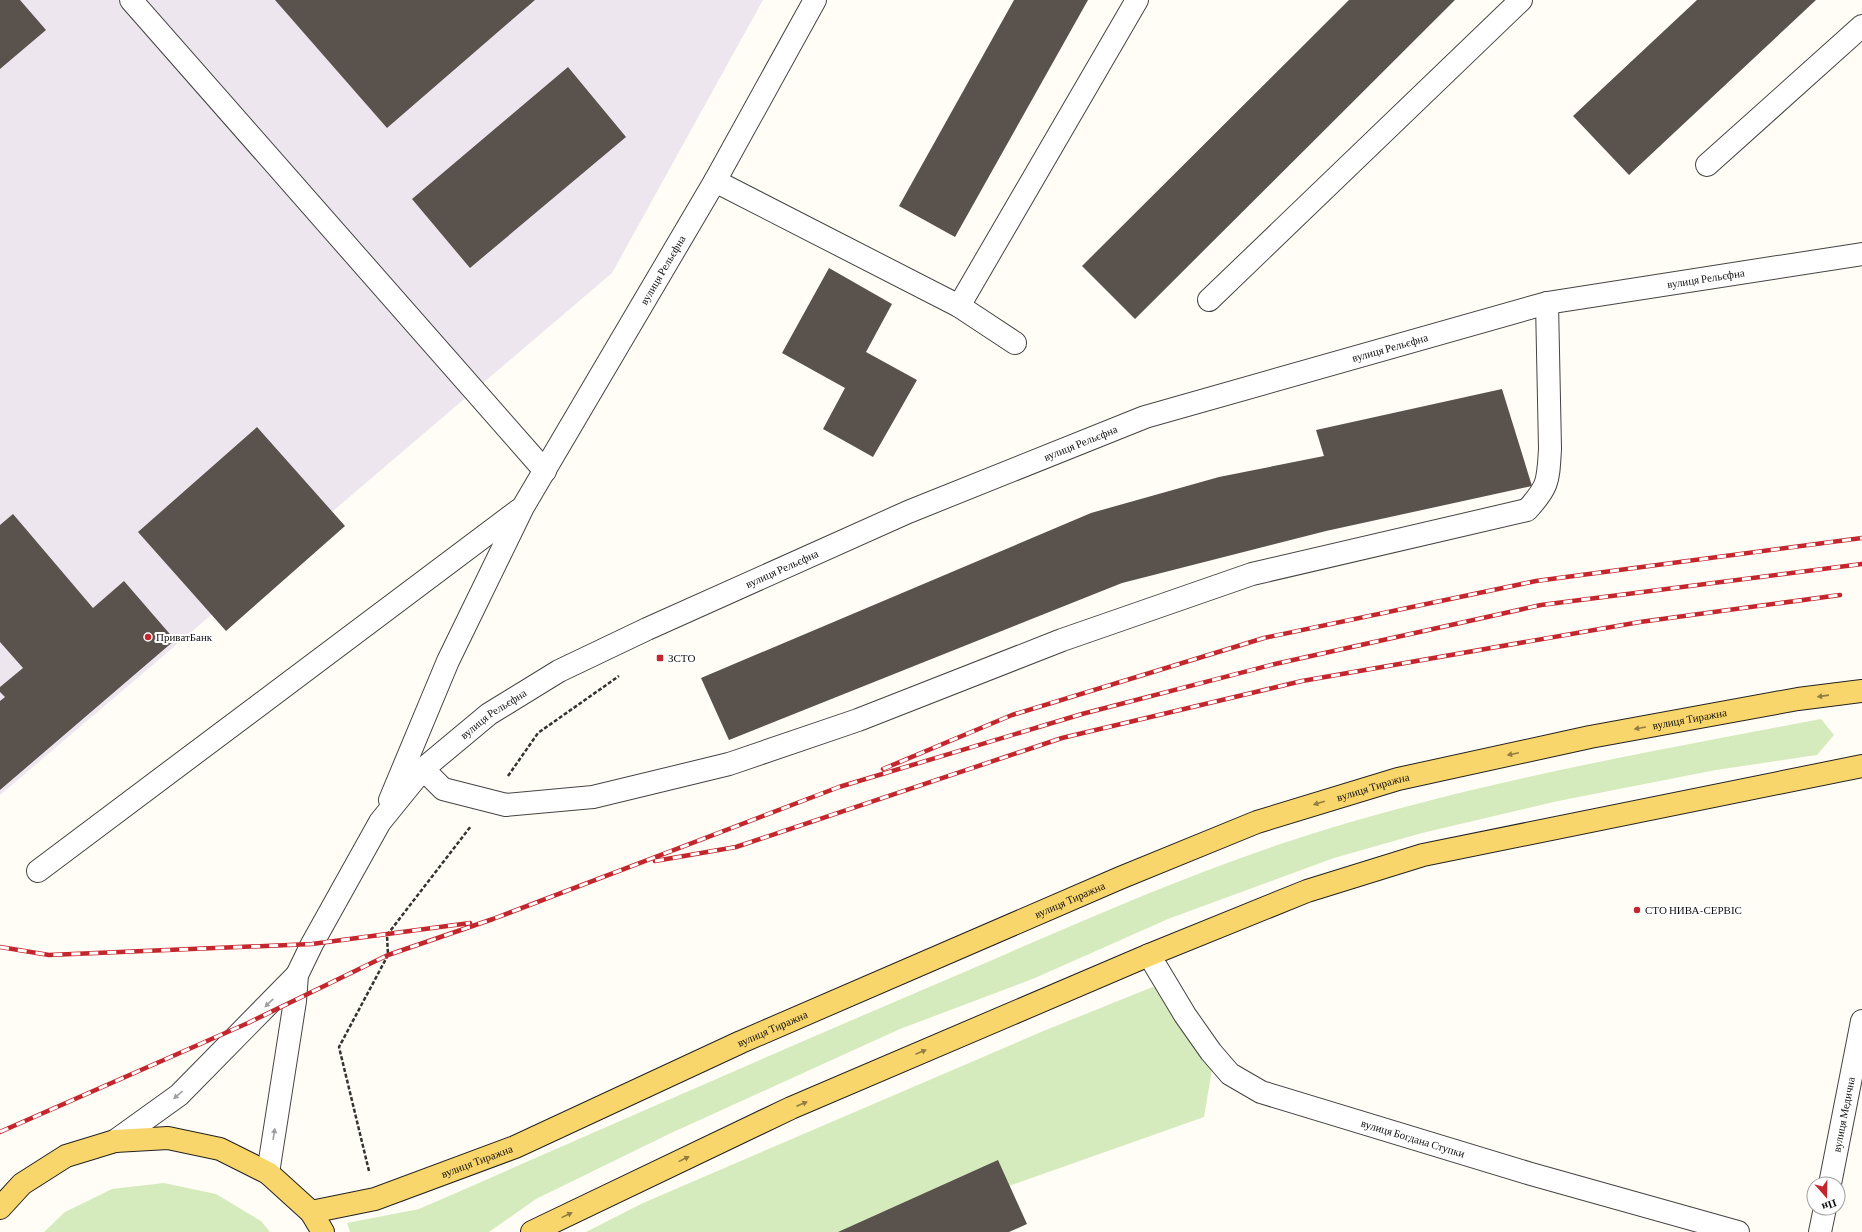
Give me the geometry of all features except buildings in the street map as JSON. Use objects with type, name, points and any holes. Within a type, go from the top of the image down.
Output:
[{"type":"main road","name":"вулиця Тиражна","points":[[311,1212],[375,1199],[515,1148],[741,1042],[1120,878],[1257,822],[1398,779],[1582,739],[1798,699],[1862,691]]},
{"type":"main road","points":[[532,1232],[791,1108],[1149,955],[1307,892],[1423,855],[1862,766]]},
{"type":"main road","points":[[0,1208],[22,1184],[66,1156],[115,1141],[168,1138],[220,1149],[268,1173],[311,1212],[323,1232]]},
{"type":"street","points":[[131,0],[545,471]]},
{"type":"street","name":"вулиця Рельєфна","points":[[297,975],[312,944],[380,822],[448,661],[523,507],[715,181],[815,0]]},
{"type":"street","points":[[959,306],[1136,0]]},
{"type":"street","points":[[1209,300],[1521,0]]},
{"type":"street","points":[[1707,165],[1862,26]]},
{"type":"street","points":[[715,181],[959,306],[1015,343]]},
{"type":"street","name":"вулиця Рельєфна","points":[[380,822],[423,769],[489,714],[559,671],[647,629],[908,512],[1145,417],[1547,303],[1862,254]]},
{"type":"street","points":[[423,769],[443,789],[506,805],[593,798],[729,764],[858,720],[1062,640],[1252,574],[1527,510],[1544,490],[1548,475],[1550,449],[1547,303]]},
{"type":"street","points":[[38,871],[523,507]]},
{"type":"street","name":"вулиця Богдана Ступки","points":[[1149,955],[1185,1015],[1211,1052],[1230,1074],[1261,1092],[1531,1174],[1738,1232]]},
{"type":"street","points":[[115,1141],[179,1095],[297,975]]},
{"type":"street","points":[[268,1173],[295,1001],[297,975]]},
{"type":"street","name":"вулиця Медична","points":[[1832,1176],[1862,1020]]},
{"type":"street","points":[[1820,1232],[1823,1216]]},
{"type":"path","points":[[369,1173],[339,1047],[388,954],[387,935],[491,801],[538,733],[620,676]]},
{"type":"shaded area","points":[[0,0],[763,0],[612,273],[0,795]]},
{"type":"green space","points":[[1821,719],[1834,735],[1817,755],[1716,770],[1558,801],[1422,833],[1334,858],[1168,919],[1035,978],[900,1029],[669,1134],[536,1199],[489,1232],[350,1232],[347,1223],[419,1209],[1084,921],[1170,885],[1258,852],[1302,837],[1430,800],[1560,770]]},
{"type":"green space","points":[[1160,984],[1212,1069],[1204,1117],[879,1232],[586,1232],[643,1203],[1041,1032]]},
{"type":"green space","points":[[164,1183],[216,1194],[261,1221],[270,1232],[44,1232],[65,1212],[112,1189]]},
{"type":"railway","points":[[883,769],[1012,715],[1264,638],[1536,581],[1862,538]]},
{"type":"railway","points":[[0,1132],[248,1023],[388,955],[493,919],[839,787],[1082,714],[1275,664],[1541,605],[1862,564]]},
{"type":"railway","points":[[655,861],[736,847],[1062,738],[1302,681],[1640,622],[1840,595]]},
{"type":"railway","points":[[0,947],[49,955],[312,944],[470,923]]},
{"type":"place","name":"ПриватБанк","points":[[148,637]]},
{"type":"place","name":"ЗСТО","points":[[660,658]]},
{"type":"place","name":"СТО НИВА-СЕРВІС","points":[[1637,910]]}]
